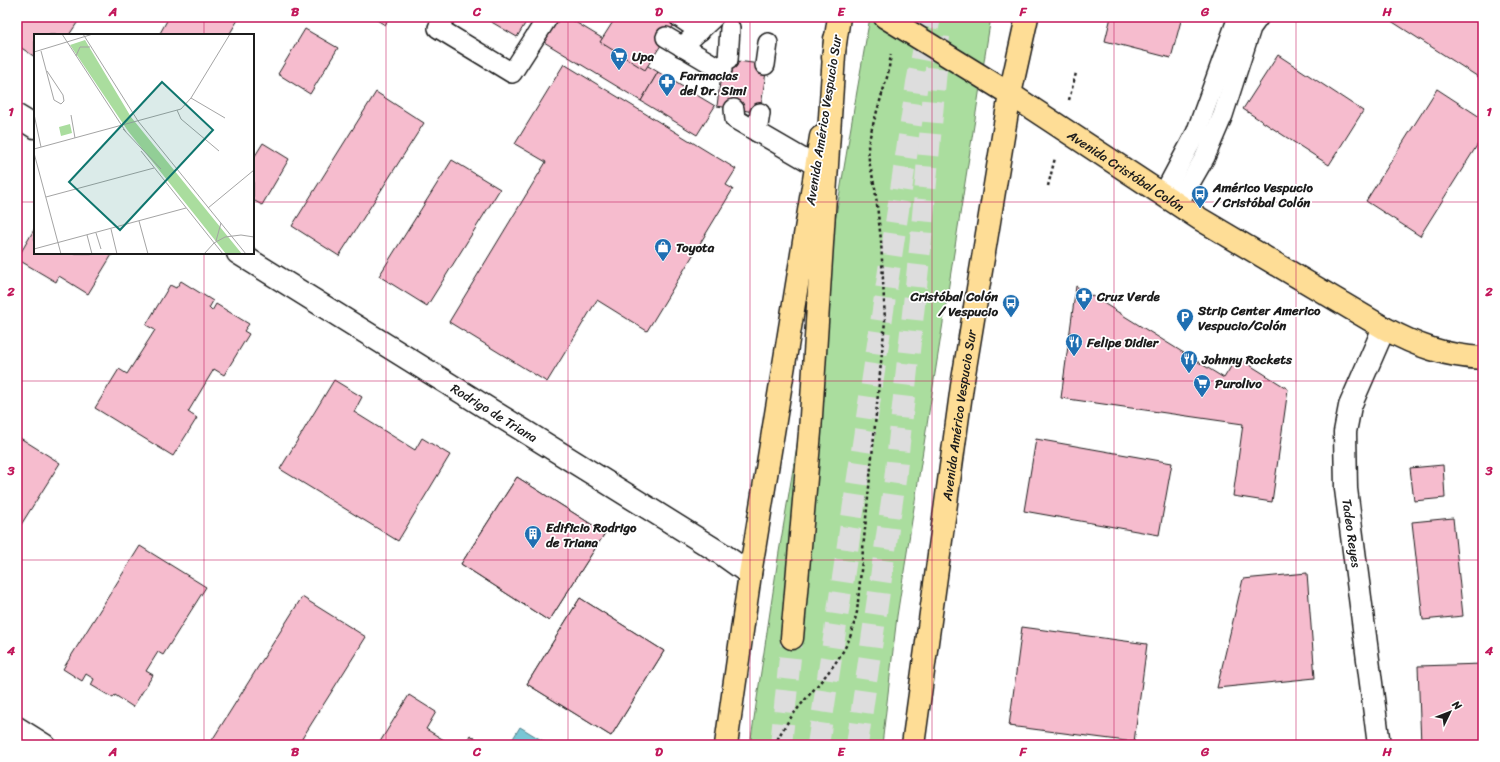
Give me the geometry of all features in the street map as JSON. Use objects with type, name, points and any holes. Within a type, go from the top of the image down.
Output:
[{"type":"main road","name":"Avenida Américo Vespucio Sur","points":[[726,745],[750,574],[839,17]]},
{"type":"main road","name":"Avenida Cristóbal Colón","points":[[885,17],[1010,94],[1200,219],[1384,328],[1408,341],[1433,350],[1454,355],[1483,358]]},
{"type":"main road","name":"Avenida Américo Vespucio Sur","points":[[913,745],[962,386],[1010,94],[1027,17]]},
{"type":"main road","points":[[792,638],[810,432],[835,38]]},
{"type":"street","points":[[17,116],[34,126]]},
{"type":"street","name":"Rodrigo de Triana","points":[[240,254],[722,554],[750,574]]},
{"type":"street","name":"Tadeo Reyes","points":[[1379,745],[1346,489],[1345,432],[1350,406],[1384,328]]},
{"type":"street","points":[[17,728],[44,745]]},
{"type":"lane","points":[[445,17],[438,28],[512,73],[548,17]]},
{"type":"lane","points":[[679,17],[700,30]]},
{"type":"lane","points":[[714,17],[700,30],[674,42],[725,65],[730,28]]},
{"type":"lane","points":[[1170,199],[1196,133],[1238,17]]},
{"type":"lane","points":[[1170,199],[1205,157],[1223,115],[1251,28],[1259,17]]},
{"type":"lane","points":[[765,65],[768,43]]},
{"type":"lane","points":[[734,109],[735,118],[816,166]]},
{"type":"lane","points":[[757,132],[760,113]]},
{"type":"path","points":[[775,745],[792,718],[832,666],[846,645],[852,631],[856,612],[885,321],[881,240],[875,188],[869,161],[868,144],[888,74]]},
{"type":"green space","points":[[870,17],[991,17],[897,616],[882,745],[750,745],[779,552]]},
{"type":"water","points":[[520,727],[548,744],[548,745],[509,745]]},
{"type":"building","points":[[17,17],[81,17],[70,34],[34,34],[34,56],[17,45]]},
{"type":"building","points":[[169,17],[239,18],[230,34],[160,34]]},
{"type":"building","points":[[372,17],[390,17],[385,25]]},
{"type":"building","points":[[483,17],[529,17],[517,37]]},
{"type":"building","points":[[559,17],[567,17],[658,72],[641,101],[544,42]]},
{"type":"building","points":[[616,17],[679,17],[645,70],[600,42]]},
{"type":"building","points":[[1111,17],[1182,17],[1171,58],[1105,41]]},
{"type":"building","points":[[1385,17],[1483,17],[1483,80]]},
{"type":"building","points":[[305,29],[338,48],[310,94],[278,74]]},
{"type":"building","points":[[1278,55],[1363,111],[1329,165],[1243,109]]},
{"type":"building","points":[[723,59],[767,65],[760,113],[717,106]]},
{"type":"building","points":[[564,64],[736,169],[726,185],[733,189],[647,331],[597,300],[547,382],[449,322],[546,162],[515,144]]},
{"type":"building","points":[[658,72],[715,106],[697,135],[641,101]]},
{"type":"building","points":[[1437,89],[1483,119],[1483,136],[1420,236],[1366,201]]},
{"type":"building","points":[[376,92],[424,123],[339,256],[292,226]]},
{"type":"building","points":[[263,143],[289,159],[262,205],[254,201],[254,157]]},
{"type":"building","points":[[452,160],[500,189],[427,306],[379,276]]},
{"type":"building","points":[[34,230],[34,254],[112,254],[88,294],[59,276],[56,282],[17,259]]},
{"type":"building","points":[[181,281],[213,301],[209,308],[212,311],[216,304],[249,324],[244,331],[249,334],[224,375],[214,369],[188,412],[197,418],[173,456],[95,408],[119,369],[127,374],[155,330],[146,325],[170,285],[176,288]]},
{"type":"building","points":[[1076,286],[1224,378],[1237,357],[1288,389],[1272,502],[1233,496],[1243,424],[1061,398]]},
{"type":"building","points":[[334,380],[362,397],[354,412],[415,450],[422,438],[450,455],[398,541],[280,469]]},
{"type":"building","points":[[17,436],[60,463],[17,531]]},
{"type":"building","points":[[1036,439],[1172,463],[1159,535],[1024,511]]},
{"type":"building","points":[[1443,465],[1445,498],[1414,501],[1410,468]]},
{"type":"building","name":"Edificio Rodrigo de Triana","points":[[517,477],[605,533],[549,621],[461,564]]},
{"type":"building","name":"Edificio Rodrigo de Triana","points":[[517,477],[605,533],[549,621],[461,564]]},
{"type":"building","points":[[1453,518],[1463,616],[1423,620],[1412,522]]},
{"type":"building","points":[[140,546],[206,587],[163,655],[158,652],[146,671],[153,675],[133,707],[115,695],[113,698],[91,685],[94,679],[86,674],[82,681],[63,669]]},
{"type":"building","points":[[1307,573],[1315,678],[1217,688],[1243,579]]},
{"type":"building","points":[[302,597],[366,637],[298,745],[209,745]]},
{"type":"building","points":[[580,598],[664,651],[611,736],[527,684]]},
{"type":"building","points":[[580,598],[664,651],[611,736],[527,684]]},
{"type":"building","points":[[1022,627],[1147,644],[1134,742],[1009,726]]},
{"type":"building","points":[[1483,664],[1483,745],[1421,745],[1418,666]]},
{"type":"building","points":[[409,695],[436,712],[426,729],[452,745],[378,745]]},
{"type":"building","points":[[470,735],[486,745],[464,745]]},
{"type":"tunnel","points":[[818,745],[917,83],[930,17]]},
{"type":"tunnel","points":[[857,745],[895,480],[920,249],[939,36]]},
{"type":"tunnel","points":[[781,745],[792,638]]},
{"type":"place","name":"Upa","points":[[619,71]]},
{"type":"place","name":"Farmacias del Dr. Simi","points":[[667,97]]},
{"type":"place","name":"Américo Vespucio / Cristóbal Colón","points":[[1200,209]]},
{"type":"place","name":"Toyota","points":[[663,262]]},
{"type":"place","name":"Cruz Verde","points":[[1084,311]]},
{"type":"place","name":"Cristóbal Colón / Vespucio","points":[[1011,318]]},
{"type":"place","name":"Strip Center Americo Vespucio/Colón","points":[[1185,332]]},
{"type":"place","name":"Felipe Didier","points":[[1074,357]]},
{"type":"place","name":"Johnny Rockets","points":[[1189,374]]},
{"type":"place","name":"Purolivo","points":[[1202,398]]},
{"type":"place","name":"Edificio Rodrigo de Triana","points":[[533,549]]}]
